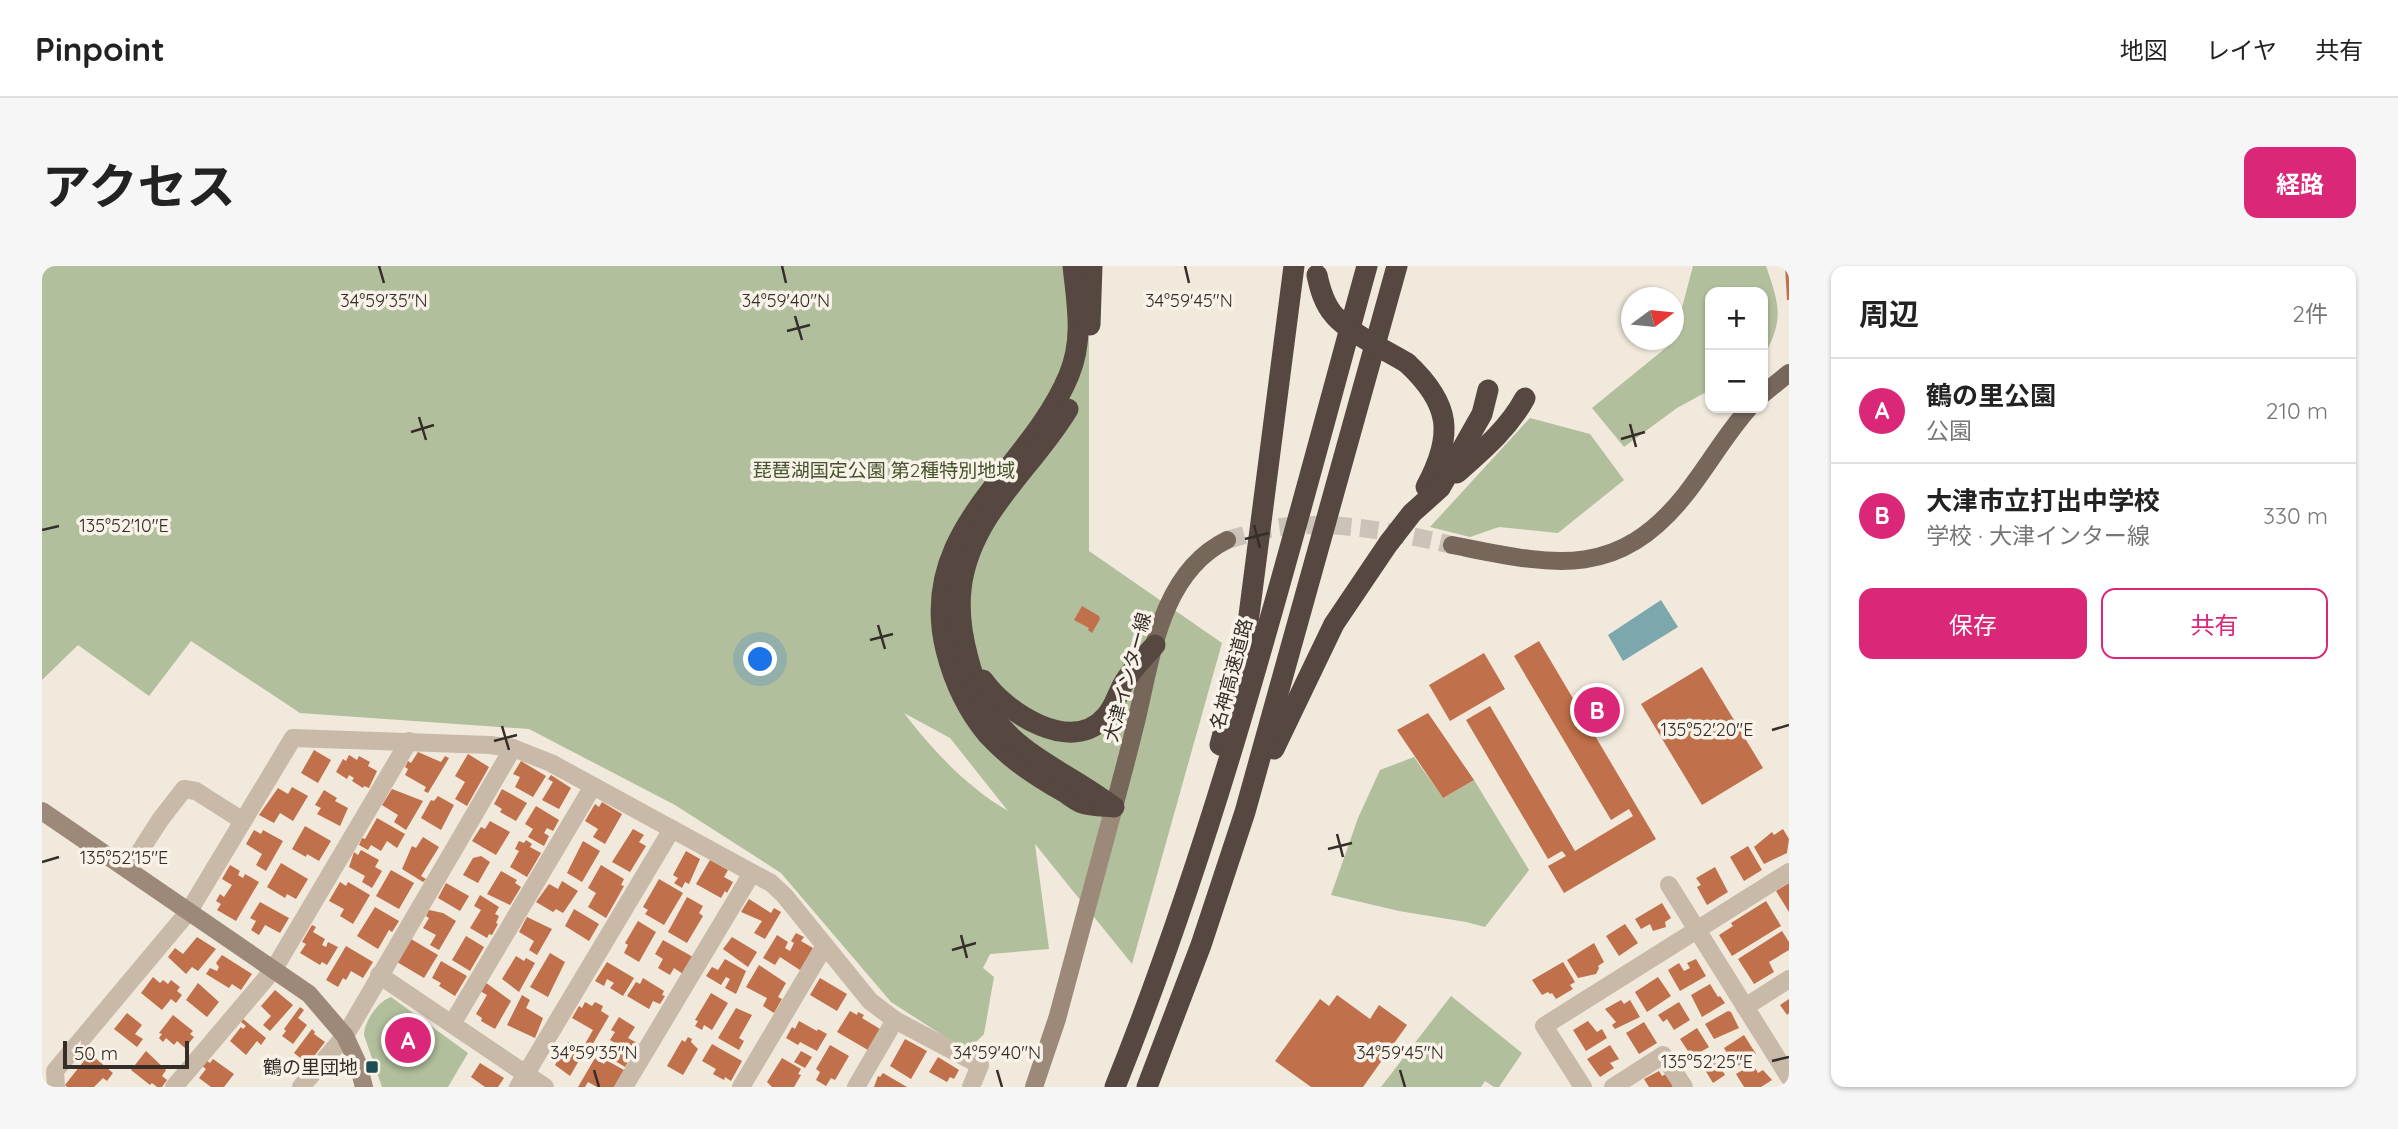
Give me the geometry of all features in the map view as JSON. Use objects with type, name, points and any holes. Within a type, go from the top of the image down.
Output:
[{"type":"highway","points":[[1073,266],[1080,322],[1078,346],[1070,374],[1045,420],[978,505],[954,547],[942,600],[942,626],[948,660],[962,697],[980,726],[1031,772],[1082,803],[1114,807]]},
{"type":"highway","points":[[1092,266],[1090,340],[1085,366],[1073,401],[1053,434],[987,519],[971,547],[964,570],[959,618],[974,683],[1006,732],[1040,759],[1114,807]]},
{"type":"highway","points":[[1149,1000],[1188,845],[1220,745],[1244,654],[1294,266]]},
{"type":"highway","name":"名神高速道路","points":[[1115,1087],[1203,847],[1233,751],[1367,266]]},
{"type":"highway","points":[[1147,1087],[1201,945],[1245,811],[1397,266]]},
{"type":"highway","points":[[1245,811],[1334,624],[1412,513],[1438,465],[1445,439],[1439,402],[1431,389],[1407,363],[1333,314],[1322,295],[1317,270]]},
{"type":"highway","points":[[1440,488],[1482,414],[1488,390]]},
{"type":"highway","points":[[1412,513],[1505,429],[1516,416],[1525,398]]},
{"type":"highway","points":[[966,651],[988,687],[1018,715],[1049,728],[1082,732],[1106,716],[1125,680],[1154,645]]},
{"type":"main road","points":[[1768,390],[1789,373]]},
{"type":"main road","points":[[1452,545],[1567,563],[1609,555],[1647,534],[1670,513],[1745,413]]},
{"type":"main road","name":"大津インター線","points":[[1114,807],[1154,645],[1168,606],[1185,576],[1201,556],[1227,540]]},
{"type":"street","points":[[56,1087],[55,1071],[189,911],[293,738],[409,741],[513,748],[551,763],[771,883],[784,895],[870,1001],[895,1020],[980,1065],[971,1087]]},
{"type":"street","points":[[174,1087],[274,969],[409,741]]},
{"type":"street","points":[[301,1087],[345,1036],[513,748]]},
{"type":"street","points":[[452,1024],[593,786]]},
{"type":"street","points":[[128,870],[160,820],[184,789],[196,791],[243,821]]},
{"type":"street","points":[[1034,1087],[1057,1019],[1114,807]]},
{"type":"street","points":[[42,811],[274,969],[319,1003],[345,1036],[365,1087]]},
{"type":"street","points":[[522,1080],[672,829]]},
{"type":"street","points":[[1583,1087],[1544,1026],[1789,872]]},
{"type":"street","points":[[625,1087],[752,873]]},
{"type":"street","points":[[1669,886],[1789,1077]]},
{"type":"street","points":[[741,1087],[824,947]]},
{"type":"street","points":[[380,975],[452,1024],[522,1080],[545,1087]]},
{"type":"street","points":[[1745,1007],[1789,979]]},
{"type":"street","points":[[856,1087],[895,1020]]},
{"type":"street","points":[[1613,1087],[1663,1055],[1684,1087]]},
{"type":"green space","name":"琵琶湖国定公園 第2種特別地域","points":[[42,266],[1089,266],[1089,551],[1222,643],[1132,964],[1035,844],[1049,949],[990,954],[983,968],[994,977],[984,1034],[967,1051],[891,1002],[781,873],[675,805],[529,729],[300,713],[191,641],[149,696],[78,645],[42,680]],"holes":[[[904,713],[950,738],[1008,811],[979,791],[952,767]]]},
{"type":"green space","points":[[1693,266],[1766,266],[1777,302],[1775,333],[1768,348],[1768,287],[1705,287],[1705,393],[1677,408],[1624,447],[1592,408],[1663,350],[1684,350],[1684,300]]},
{"type":"green space","points":[[1530,418],[1590,434],[1624,480],[1558,533],[1499,527],[1470,537],[1430,527]]},
{"type":"green space","points":[[1414,757],[1443,798],[1474,780],[1529,870],[1485,927],[1331,895],[1358,818],[1380,770]]},
{"type":"green space","points":[[1451,996],[1522,1053],[1499,1087],[1485,1081],[1481,1087],[1381,1087]]},
{"type":"green space","points":[[391,997],[468,1053],[448,1087],[382,1087],[364,1035],[366,1024],[373,1013],[381,1003]]},
{"type":"water","points":[[1661,600],[1678,627],[1623,661],[1608,635]]},
{"type":"building","points":[[1785,266],[1789,266],[1789,300],[1787,300]]},
{"type":"building","points":[[1082,606],[1099,616],[1092,633],[1089,628],[1074,620]]},
{"type":"building","points":[[1539,641],[1656,839],[1564,893],[1548,866],[1566,856],[1562,851],[1548,859],[1466,720],[1490,706],[1575,851],[1633,816],[1629,809],[1611,820],[1514,656]]},
{"type":"building","points":[[1484,653],[1505,689],[1450,721],[1429,685]]},
{"type":"building","points":[[1702,667],[1763,768],[1702,805],[1641,704]]},
{"type":"building","points":[[1428,713],[1474,780],[1443,798],[1397,730]]},
{"type":"building","points":[[314,750],[331,760],[318,783],[301,773]]},
{"type":"building","points":[[418,752],[441,762],[445,756],[449,758],[428,793],[424,791],[426,787],[405,775],[408,761],[411,763]]},
{"type":"building","points":[[468,754],[489,767],[467,806],[455,799],[465,782],[455,776]]},
{"type":"building","points":[[349,755],[357,760],[359,756],[370,762],[368,766],[377,771],[369,788],[363,788],[352,781],[354,778],[349,775],[347,779],[336,772],[343,759],[346,761]]},
{"type":"building","points":[[521,761],[546,776],[533,797],[515,787],[520,777],[513,774]]},
{"type":"building","points":[[551,775],[571,788],[559,809],[542,800],[553,782],[548,779]]},
{"type":"building","points":[[292,787],[308,796],[293,821],[280,813],[274,823],[259,815],[278,788],[288,794]]},
{"type":"building","points":[[392,789],[423,801],[406,830],[394,822],[398,815],[382,805]]},
{"type":"building","points":[[502,789],[527,803],[516,821],[500,812],[502,809],[494,804]]},
{"type":"building","points":[[324,790],[337,798],[335,801],[348,808],[340,826],[317,814],[321,808],[315,805]]},
{"type":"building","points":[[438,796],[454,805],[441,830],[421,818],[431,800],[434,801]]},
{"type":"building","points":[[602,802],[622,814],[605,844],[593,837],[598,829],[585,821],[595,804],[599,807]]},
{"type":"building","points":[[536,806],[559,820],[553,831],[547,828],[544,833],[549,836],[544,846],[528,837],[533,829],[525,824]]},
{"type":"building","points":[[377,818],[405,834],[397,848],[387,841],[381,851],[371,845],[368,850],[359,845]]},
{"type":"building","points":[[490,821],[510,832],[496,855],[472,841],[481,827],[485,829]]},
{"type":"building","points":[[305,826],[331,841],[319,861],[292,849]]},
{"type":"building","points":[[633,829],[644,835],[639,842],[646,846],[630,872],[612,862]]},
{"type":"building","points":[[1783,829],[1789,839],[1787,853],[1764,864],[1754,847],[1772,832],[1774,835]]},
{"type":"building","points":[[254,830],[261,834],[263,830],[283,841],[266,871],[256,865],[262,854],[246,844]]},
{"type":"building","points":[[423,837],[439,847],[421,876],[426,879],[423,882],[402,869],[412,846],[416,848]]},
{"type":"building","points":[[526,840],[532,844],[530,847],[541,853],[527,877],[510,867],[519,851],[515,849],[519,841],[524,843]]},
{"type":"building","points":[[583,841],[600,851],[582,882],[567,873]]},
{"type":"building","points":[[1748,846],[1762,870],[1744,881],[1730,857]]},
{"type":"building","points":[[361,850],[379,860],[375,867],[382,871],[372,888],[362,882],[365,876],[349,867],[354,852],[358,855]]},
{"type":"building","points":[[686,851],[700,859],[689,884],[685,882],[682,888],[674,883],[678,878],[673,875]]},
{"type":"building","points":[[481,856],[490,862],[478,883],[463,875],[473,858]]},
{"type":"building","points":[[710,860],[728,870],[724,877],[733,882],[721,898],[696,884]]},
{"type":"building","points":[[281,863],[308,879],[296,899],[287,894],[285,898],[267,887]]},
{"type":"building","points":[[230,865],[240,871],[238,875],[243,878],[245,874],[259,882],[236,921],[217,910],[221,904],[216,901],[220,894],[224,897],[232,885],[222,879]]},
{"type":"building","points":[[601,865],[624,879],[621,885],[624,886],[606,918],[588,907],[596,893],[588,888]]},
{"type":"building","points":[[1715,867],[1728,892],[1707,905],[1697,887],[1701,885],[1696,878]]},
{"type":"building","points":[[391,870],[414,883],[399,909],[376,896]]},
{"type":"building","points":[[501,871],[517,880],[515,883],[521,887],[510,905],[487,894]]},
{"type":"building","points":[[659,879],[683,893],[664,925],[645,914],[648,910],[643,907]]},
{"type":"building","points":[[562,881],[578,891],[563,913],[556,909],[553,912],[536,902],[549,884],[558,889]]},
{"type":"building","points":[[340,882],[346,886],[348,882],[370,895],[353,924],[340,916],[344,909],[329,901]]},
{"type":"building","points":[[446,883],[469,896],[460,911],[438,898]]},
{"type":"building","points":[[1789,883],[1789,912],[1776,891]]},
{"type":"building","points":[[480,895],[499,907],[495,914],[499,916],[496,923],[498,924],[487,938],[470,928],[481,910],[474,906]]},
{"type":"building","points":[[687,897],[703,906],[699,913],[703,916],[687,943],[668,932]]},
{"type":"building","points":[[749,899],[771,913],[774,908],[781,912],[765,939],[754,933],[762,921],[741,912]]},
{"type":"building","points":[[1766,901],[1781,926],[1732,956],[1719,935],[1733,926],[1731,923]]},
{"type":"building","points":[[260,902],[289,918],[280,933],[265,925],[259,935],[251,930],[256,921],[250,918]]},
{"type":"building","points":[[1662,903],[1671,918],[1665,922],[1666,927],[1653,931],[1650,924],[1641,929],[1635,919]]},
{"type":"building","points":[[375,907],[399,921],[392,932],[389,930],[378,949],[357,936]]},
{"type":"building","points":[[574,909],[599,924],[589,941],[565,926]]},
{"type":"building","points":[[429,910],[443,913],[456,921],[439,950],[430,945],[436,935],[423,928],[429,918],[426,916]]},
{"type":"building","points":[[527,917],[552,929],[537,955],[529,950],[534,941],[519,932]]},
{"type":"building","points":[[638,921],[656,932],[639,962],[624,953],[628,945],[625,943]]},
{"type":"building","points":[[1625,924],[1638,943],[1619,956],[1606,936]]},
{"type":"building","points":[[312,925],[316,927],[313,932],[325,939],[322,945],[326,947],[328,942],[338,947],[327,965],[322,962],[320,965],[300,953],[306,944],[302,942]]},
{"type":"building","points":[[1782,931],[1789,942],[1789,950],[1769,962],[1774,972],[1754,984],[1738,959]]},
{"type":"building","points":[[796,933],[804,937],[801,941],[813,948],[800,970],[780,957],[775,965],[763,958],[777,935],[788,942],[785,948],[790,951],[794,943],[791,941]]},
{"type":"building","points":[[466,936],[484,947],[470,971],[452,960]]},
{"type":"building","points":[[197,937],[216,949],[198,971],[192,967],[186,974],[168,957],[175,948],[183,954]]},
{"type":"building","points":[[732,937],[757,952],[748,967],[723,949]]},
{"type":"building","points":[[411,939],[438,955],[424,978],[397,962]]},
{"type":"building","points":[[663,940],[693,957],[683,974],[674,968],[670,975],[658,968],[663,959],[655,954]]},
{"type":"building","points":[[1594,943],[1604,962],[1598,966],[1596,974],[1578,978],[1567,960]]},
{"type":"building","points":[[346,946],[373,962],[363,978],[351,971],[338,987],[326,980]]},
{"type":"building","points":[[550,953],[565,962],[548,997],[530,987]]},
{"type":"building","points":[[222,955],[252,974],[241,990],[232,984],[229,988],[206,974],[210,968],[217,971],[219,967],[216,963]]},
{"type":"building","points":[[516,956],[535,963],[519,992],[502,979]]},
{"type":"building","points":[[725,959],[746,971],[736,994],[725,988],[730,979],[726,977],[721,985],[706,976],[712,967],[718,970]]},
{"type":"building","points":[[1696,959],[1706,976],[1680,991],[1668,970],[1679,963],[1684,971],[1690,968],[1687,963]]},
{"type":"building","points":[[441,961],[467,976],[455,996],[432,978]]},
{"type":"building","points":[[607,962],[634,978],[623,996],[610,988],[614,983],[607,979],[604,986],[595,981]]},
{"type":"building","points":[[1563,962],[1575,982],[1570,985],[1573,989],[1556,999],[1552,993],[1542,995],[1532,980]]},
{"type":"building","points":[[759,965],[786,983],[778,997],[782,999],[774,1013],[763,1006],[767,998],[746,987]]},
{"type":"building","points":[[153,977],[160,983],[163,980],[168,984],[171,980],[180,987],[177,991],[182,995],[176,1003],[171,999],[162,1010],[141,993]]},
{"type":"building","points":[[1658,977],[1671,996],[1647,1012],[1635,992]]},
{"type":"building","points":[[643,978],[664,991],[662,995],[665,996],[660,1004],[653,1001],[649,1009],[627,996],[636,982],[640,984]]},
{"type":"building","points":[[820,978],[847,994],[837,1011],[810,995]]},
{"type":"building","points":[[485,982],[511,1001],[495,1029],[481,1021],[482,1018],[476,1014],[487,995],[480,991]]},
{"type":"building","points":[[198,983],[219,1002],[207,1017],[186,1000]]},
{"type":"building","points":[[1710,984],[1725,1003],[1702,1017],[1691,995]]},
{"type":"building","points":[[275,990],[293,1005],[270,1031],[263,1025],[271,1016],[261,1006]]},
{"type":"building","points":[[711,993],[728,1003],[712,1030],[704,1025],[702,1030],[695,1026],[698,1021],[695,1020]]},
{"type":"building","points":[[522,995],[530,1000],[526,1008],[543,1018],[535,1038],[507,1025]]},
{"type":"building","points":[[1337,995],[1370,1019],[1379,1005],[1407,1025],[1363,1087],[1311,1087],[1275,1061],[1320,999],[1329,1006]]},
{"type":"building","points":[[1789,999],[1789,1013],[1787,1015],[1780,1005]]},
{"type":"building","points":[[1621,1000],[1624,1004],[1630,1000],[1640,1017],[1615,1029],[1612,1025],[1616,1022],[1605,1009]]},
{"type":"building","points":[[585,1002],[592,1006],[595,1002],[603,1006],[601,1011],[609,1016],[591,1047],[585,1044],[593,1030],[572,1018],[579,1006],[582,1008]]},
{"type":"building","points":[[1679,1002],[1690,1020],[1674,1030],[1667,1019],[1663,1022],[1658,1015]]},
{"type":"building","points":[[300,1007],[304,1010],[298,1018],[307,1025],[293,1044],[282,1036]]},
{"type":"building","points":[[736,1008],[752,1015],[739,1038],[744,1041],[739,1050],[718,1038]]},
{"type":"building","points":[[850,1011],[864,1015],[862,1018],[880,1029],[868,1050],[837,1032]]},
{"type":"building","points":[[1728,1011],[1739,1028],[1714,1039],[1705,1024]]},
{"type":"building","points":[[127,1013],[142,1025],[135,1034],[143,1039],[137,1047],[114,1029]]},
{"type":"building","points":[[173,1015],[193,1031],[190,1034],[194,1037],[185,1048],[177,1041],[174,1045],[166,1038],[163,1042],[159,1038],[162,1034],[159,1033]]},
{"type":"building","points":[[619,1017],[635,1027],[628,1038],[639,1044],[625,1067],[607,1056],[615,1043],[610,1040],[615,1032],[611,1030]]},
{"type":"building","points":[[243,1019],[266,1038],[261,1045],[257,1041],[246,1055],[230,1041],[241,1027],[243,1029],[246,1026],[241,1022]]},
{"type":"building","points":[[799,1021],[827,1034],[817,1051],[786,1038]]},
{"type":"building","points":[[1588,1021],[1597,1032],[1602,1029],[1607,1038],[1586,1051],[1573,1030]]},
{"type":"building","points":[[1644,1022],[1657,1043],[1639,1054],[1626,1033]]},
{"type":"building","points":[[1697,1028],[1709,1047],[1692,1057],[1680,1039]]},
{"type":"building","points":[[312,1029],[314,1034],[325,1042],[308,1064],[294,1053]]},
{"type":"building","points":[[1744,1035],[1756,1054],[1736,1067],[1724,1048]]},
{"type":"building","points":[[688,1037],[698,1049],[683,1075],[667,1066],[682,1040],[685,1042]]},
{"type":"building","points":[[905,1039],[927,1051],[911,1079],[890,1066]]},
{"type":"building","points":[[568,1042],[584,1052],[570,1076],[555,1065]]},
{"type":"building","points":[[712,1044],[742,1061],[731,1081],[713,1074],[716,1069],[702,1061]]},
{"type":"building","points":[[830,1045],[849,1056],[835,1080],[831,1078],[826,1086],[816,1080],[820,1072],[816,1069]]},
{"type":"building","points":[[1610,1045],[1619,1059],[1610,1063],[1614,1068],[1600,1077],[1587,1059]]},
{"type":"building","points":[[146,1051],[166,1070],[162,1076],[167,1080],[162,1087],[152,1083],[150,1085],[131,1070]]},
{"type":"building","points":[[801,1051],[812,1057],[805,1068],[794,1062]]},
{"type":"building","points":[[88,1052],[113,1073],[107,1081],[103,1078],[94,1087],[67,1087],[65,1085]]},
{"type":"building","points":[[1712,1053],[1725,1075],[1713,1083],[1697,1063]]},
{"type":"building","points":[[938,1057],[959,1070],[954,1079],[950,1077],[947,1082],[929,1072]]},
{"type":"building","points":[[595,1058],[604,1064],[606,1060],[624,1070],[614,1087],[597,1087],[588,1082],[585,1087],[578,1087]]},
{"type":"building","points":[[782,1058],[801,1069],[798,1074],[801,1075],[794,1087],[772,1087],[767,1082]]},
{"type":"building","points":[[213,1059],[234,1074],[224,1087],[211,1087],[199,1078],[206,1069],[202,1066],[206,1060],[210,1063]]},
{"type":"building","points":[[480,1063],[504,1078],[498,1087],[485,1087],[471,1077]]},
{"type":"building","points":[[1753,1064],[1758,1073],[1763,1070],[1772,1080],[1761,1087],[1744,1087],[1736,1074]]},
{"type":"building","points":[[1659,1071],[1662,1076],[1666,1074],[1673,1087],[1649,1087],[1644,1079]]},
{"type":"building","points":[[883,1073],[907,1087],[874,1087],[878,1076]]},
{"type":"tunnel","points":[[1227,540],[1269,529],[1313,525],[1384,531],[1452,545]]},
{"type":"place","name":"大津市立打出中学校","points":[[1597,710]]},
{"type":"place","name":"鶴の里公園","points":[[408,1040]]},
{"type":"place","name":"鶴の里団地","points":[[372,1067]]}]
